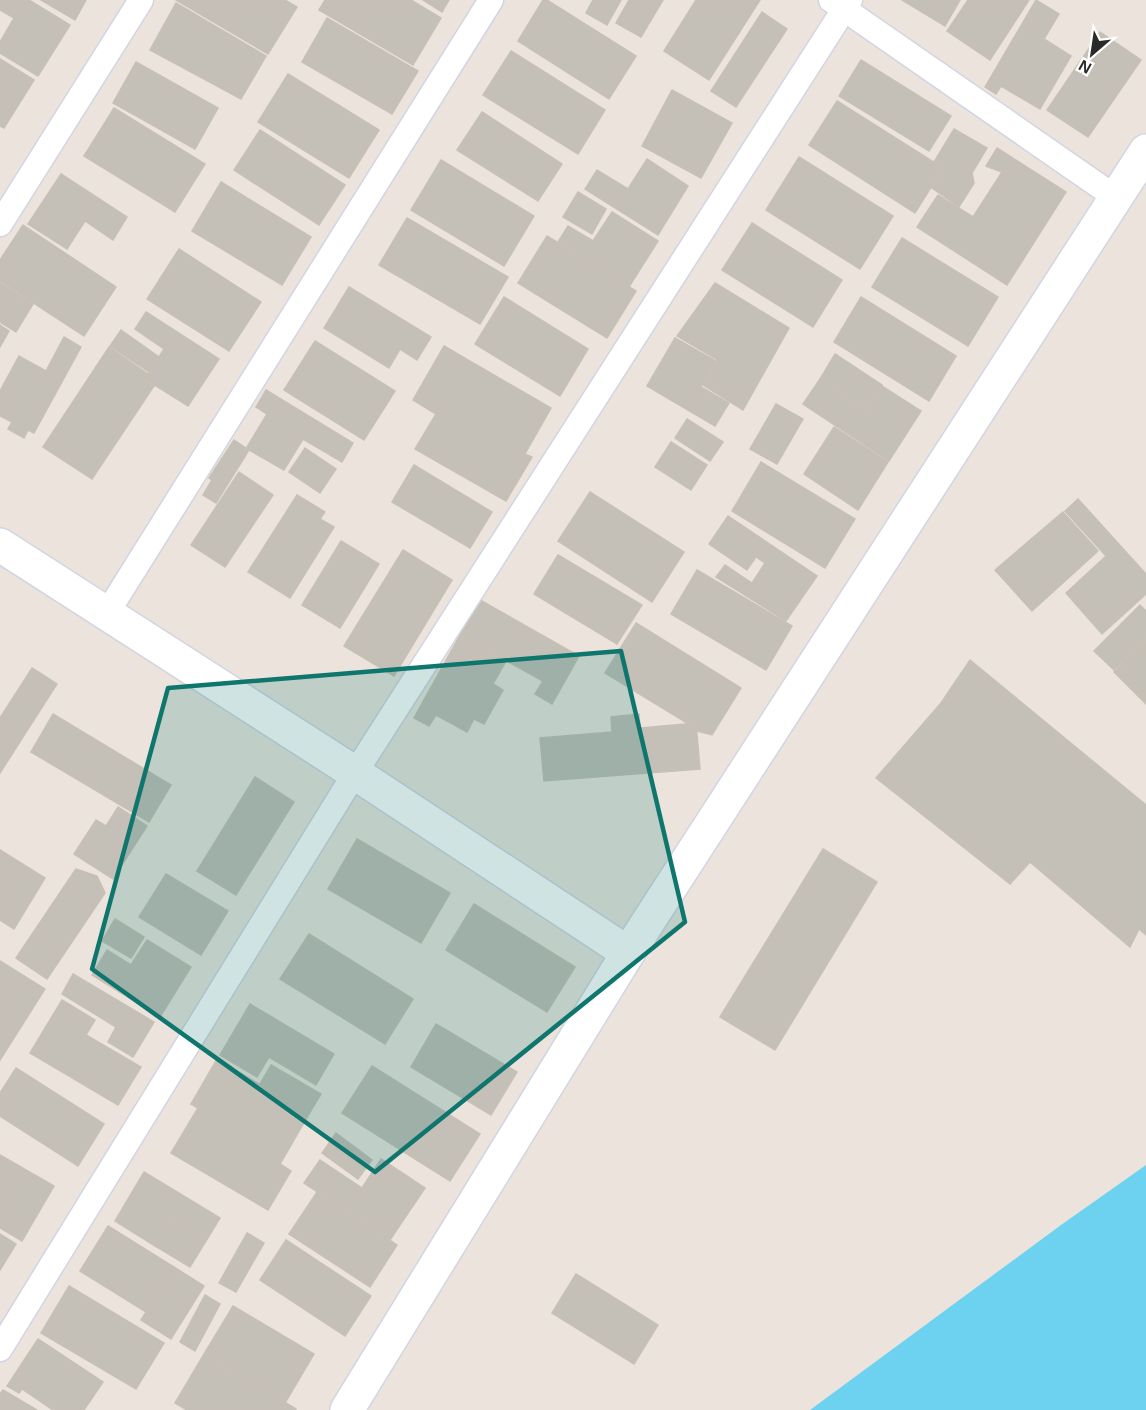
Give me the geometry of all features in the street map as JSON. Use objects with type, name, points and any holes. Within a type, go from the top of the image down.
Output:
[{"type":"street","points":[[0,224],[141,0]]},
{"type":"street","points":[[107,613],[491,0]]},
{"type":"street","points":[[0,1349],[356,773],[842,3],[1115,197]]},
{"type":"street","points":[[347,1410],[628,953],[1146,151]]},
{"type":"street","points":[[0,545],[356,773],[628,953]]},
{"type":"highlighted area","points":[[621,651],[685,922],[375,1172],[92,969],[168,688]]},
{"type":"water","points":[[1146,1165],[1146,1410],[810,1410],[1061,1225]]},
{"type":"building","points":[[0,0],[29,0],[70,25],[38,76],[0,53],[0,42],[14,18],[0,10]]},
{"type":"building","points":[[41,0],[86,0],[75,20]]},
{"type":"building","points":[[176,0],[285,0],[297,7],[268,54]]},
{"type":"building","points":[[325,0],[411,0],[441,18],[413,65],[319,10]]},
{"type":"building","points":[[423,0],[449,0],[442,12]]},
{"type":"building","points":[[543,0],[547,0],[636,56],[609,99],[518,41]]},
{"type":"building","points":[[593,0],[621,0],[607,25],[586,13]]},
{"type":"building","points":[[629,0],[663,0],[641,37],[616,23]]},
{"type":"building","points":[[696,0],[760,0],[709,80],[664,51]]},
{"type":"building","points":[[902,0],[960,0],[945,26]]},
{"type":"building","points":[[968,0],[1029,0],[990,60],[947,31]]},
{"type":"building","points":[[1036,0],[1059,14],[1044,39],[1071,56],[1040,109],[1001,86],[996,94],[985,87]]},
{"type":"building","points":[[176,3],[266,56],[241,99],[150,50]]},
{"type":"building","points":[[762,12],[787,29],[736,107],[711,91]]},
{"type":"building","points":[[327,18],[418,71],[392,114],[302,62]]},
{"type":"building","points":[[1100,32],[1141,60],[1088,137],[1047,110]]},
{"type":"building","points":[[511,51],[605,110],[578,154],[483,95]]},
{"type":"building","points":[[0,59],[34,80],[4,128],[0,126]]},
{"type":"building","points":[[861,60],[951,116],[929,151],[839,96]]},
{"type":"building","points":[[136,62],[218,108],[195,149],[113,103]]},
{"type":"building","points":[[288,74],[379,130],[349,178],[258,122]]},
{"type":"building","points":[[672,90],[732,123],[701,178],[642,146]]},
{"type":"building","points":[[837,101],[943,168],[915,213],[809,145]]},
{"type":"building","points":[[114,108],[205,164],[175,212],[84,156]]},
{"type":"building","points":[[482,112],[562,164],[538,201],[457,150]]},
{"type":"building","points":[[954,129],[987,148],[972,173],[974,183],[959,207],[932,188],[944,168],[934,162]]},
{"type":"building","points":[[260,130],[345,185],[319,225],[234,170]]},
{"type":"building","points":[[997,148],[1066,192],[1007,285],[917,227],[938,195],[973,217],[1002,172],[986,166]]},
{"type":"building","points":[[799,157],[893,216],[860,269],[766,210]]},
{"type":"building","points":[[647,159],[688,186],[658,235],[585,189],[597,170],[628,189]]},
{"type":"building","points":[[441,160],[534,216],[504,266],[411,210]]},
{"type":"building","points":[[61,174],[127,217],[113,240],[85,221],[67,249],[28,224]]},
{"type":"building","points":[[221,182],[311,237],[282,285],[192,231]]},
{"type":"building","points":[[578,192],[606,209],[592,234],[563,217]]},
{"type":"building","points":[[612,212],[658,241],[629,287],[558,242],[568,226],[593,241]]},
{"type":"building","points":[[407,218],[508,277],[480,324],[379,265]]},
{"type":"building","points":[[752,223],[842,280],[813,327],[722,270]]},
{"type":"building","points":[[23,225],[116,287],[84,336],[0,281],[0,260]]},
{"type":"building","points":[[547,236],[636,291],[607,338],[518,283]]},
{"type":"building","points":[[902,238],[998,297],[968,346],[872,287]]},
{"type":"building","points":[[179,249],[261,302],[229,351],[147,299]]},
{"type":"building","points":[[0,283],[33,304],[16,332],[0,322]]},
{"type":"building","points":[[715,283],[789,328],[743,410],[703,385],[718,360],[677,336]]},
{"type":"building","points":[[349,287],[431,337],[417,360],[400,349],[389,368],[324,328]]},
{"type":"building","points":[[504,297],[588,349],[560,396],[475,344]]},
{"type":"building","points":[[861,297],[956,356],[929,401],[834,342]]},
{"type":"building","points":[[146,312],[219,359],[188,406],[145,379],[164,349],[135,329]]},
{"type":"building","points":[[0,325],[9,331],[0,347]]},
{"type":"building","points":[[121,330],[159,357],[149,372],[110,346]]},
{"type":"building","points":[[64,337],[81,347],[34,433],[28,430],[24,438],[8,429],[12,422],[0,416],[0,391],[19,356],[46,371]]},
{"type":"building","points":[[675,338],[716,361],[701,387],[729,403],[715,426],[647,386]]},
{"type":"building","points":[[315,341],[395,391],[364,440],[284,390]]},
{"type":"building","points":[[444,346],[551,408],[525,454],[532,457],[506,501],[415,449],[436,414],[413,400]]},
{"type":"building","points":[[109,347],[148,374],[144,380],[154,386],[92,479],[43,447]]},
{"type":"building","points":[[835,354],[882,385],[866,409],[820,379]]},
{"type":"building","points":[[820,379],[866,410],[882,386],[921,411],[889,461],[803,404]]},
{"type":"building","points":[[266,390],[353,443],[342,462],[303,439],[284,470],[249,450],[247,447],[267,414],[256,407]]},
{"type":"building","points":[[776,404],[803,419],[777,464],[750,449]]},
{"type":"building","points":[[687,419],[723,442],[710,461],[675,438]]},
{"type":"building","points":[[834,427],[888,462],[858,510],[804,474]]},
{"type":"building","points":[[234,440],[249,450],[216,503],[203,495],[212,480],[209,478]]},
{"type":"building","points":[[671,442],[707,465],[691,490],[655,467]]},
{"type":"building","points":[[305,448],[336,469],[320,493],[289,472]]},
{"type":"building","points":[[761,462],[855,519],[825,568],[732,511]]},
{"type":"building","points":[[414,465],[492,512],[470,548],[392,502]]},
{"type":"building","points":[[239,472],[273,495],[225,567],[191,545]]},
{"type":"building","points":[[590,492],[684,552],[652,602],[558,541]]},
{"type":"building","points":[[297,495],[325,512],[320,519],[334,527],[290,598],[248,572]]},
{"type":"building","points":[[1078,499],[1146,574],[1146,594],[1102,634],[1066,593],[1106,556],[1065,511]]},
{"type":"building","points":[[1063,512],[1098,551],[1032,611],[995,570]]},
{"type":"building","points":[[728,516],[817,576],[786,621],[716,577],[725,565],[752,583],[765,563],[756,557],[747,570],[709,544]]},
{"type":"building","points":[[341,541],[379,564],[340,628],[302,605]]},
{"type":"building","points":[[403,550],[452,580],[394,676],[344,646]]},
{"type":"building","points":[[558,555],[642,605],[617,644],[534,594]]},
{"type":"building","points":[[697,570],[792,626],[766,670],[671,614]]},
{"type":"building","points":[[480,600],[579,656],[552,704],[535,694],[543,681],[460,635]]},
{"type":"building","points":[[1140,605],[1146,611],[1146,639],[1114,670],[1094,651]]},
{"type":"building","points":[[636,623],[741,688],[712,735],[697,731],[696,723],[687,723],[605,673]]},
{"type":"building","points":[[460,635],[506,661],[493,684],[503,690],[484,724],[474,719],[467,732],[436,715],[429,726],[414,718]]},
{"type":"building","points":[[1146,640],[1146,704],[1114,672]]},
{"type":"building","points":[[970,660],[1146,805],[1146,935],[1139,929],[1130,947],[1030,862],[1010,884],[876,778],[941,703]]},
{"type":"building","points":[[32,668],[57,684],[0,773],[0,718]]},
{"type":"building","points":[[53,714],[171,785],[149,822],[31,752]]},
{"type":"building","points":[[639,714],[640,728],[696,723],[700,769],[544,781],[540,738],[612,732],[611,717]]},
{"type":"building","points":[[255,777],[294,802],[236,895],[197,871]]},
{"type":"building","points":[[118,807],[147,826],[113,879],[74,854],[96,820],[106,826]]},
{"type":"building","points":[[357,839],[450,893],[421,943],[328,889]]},
{"type":"building","points":[[823,849],[877,882],[775,1050],[720,1017]]},
{"type":"building","points":[[0,850],[45,878],[14,929],[0,920]]},
{"type":"building","points":[[76,869],[97,876],[105,893],[47,979],[16,958]]},
{"type":"building","points":[[166,874],[228,911],[201,955],[139,917]]},
{"type":"building","points":[[474,904],[575,967],[547,1012],[446,950]]},
{"type":"building","points":[[115,919],[144,937],[131,958],[102,941]]},
{"type":"building","points":[[309,934],[413,999],[385,1044],[280,979]]},
{"type":"building","points":[[147,940],[191,967],[160,1017],[92,975],[107,950],[131,965]]},
{"type":"building","points":[[0,961],[45,989],[0,1060]]},
{"type":"building","points":[[73,974],[154,1022],[133,1057],[108,1042],[116,1027],[62,994]]},
{"type":"building","points":[[62,1000],[95,1020],[86,1035],[141,1067],[118,1105],[30,1053]]},
{"type":"building","points":[[250,1004],[334,1054],[316,1085],[269,1057],[257,1077],[220,1055]]},
{"type":"building","points":[[436,1024],[517,1072],[491,1115],[411,1067]]},
{"type":"building","points":[[217,1059],[309,1114],[280,1164],[291,1171],[268,1210],[171,1153],[198,1108],[191,1104]]},
{"type":"building","points":[[271,1065],[321,1094],[309,1114],[260,1084]]},
{"type":"building","points":[[372,1066],[480,1134],[450,1181],[342,1113]]},
{"type":"building","points":[[16,1068],[104,1124],[78,1166],[0,1116],[0,1093]]},
{"type":"building","points":[[336,1133],[372,1160],[358,1179],[322,1153]]},
{"type":"building","points":[[0,1155],[54,1186],[22,1241],[0,1228]]},
{"type":"building","points":[[381,1159],[425,1188],[390,1240],[304,1183],[320,1160],[362,1188]]},
{"type":"building","points":[[144,1172],[220,1218],[206,1241],[170,1219],[155,1246],[115,1221]]},
{"type":"building","points":[[317,1192],[397,1245],[370,1287],[289,1234]]},
{"type":"building","points":[[170,1219],[206,1241],[190,1267],[155,1246]]},
{"type":"building","points":[[108,1226],[174,1267],[146,1312],[80,1271]]},
{"type":"building","points":[[247,1233],[264,1243],[236,1292],[219,1283]]},
{"type":"building","points":[[0,1234],[16,1244],[0,1270]]},
{"type":"building","points":[[286,1240],[371,1296],[345,1336],[260,1280]]},
{"type":"building","points":[[174,1267],[204,1286],[171,1339],[141,1320]]},
{"type":"building","points":[[576,1274],[658,1325],[634,1364],[552,1313]]},
{"type":"building","points":[[69,1286],[164,1343],[136,1389],[41,1333]]},
{"type":"building","points":[[205,1295],[220,1304],[195,1351],[180,1342]]},
{"type":"building","points":[[233,1306],[314,1354],[285,1403],[204,1354]]},
{"type":"building","points":[[38,1339],[103,1382],[84,1410],[53,1410],[22,1389],[19,1393],[7,1386]]},
{"type":"building","points":[[204,1354],[296,1409],[187,1410],[175,1403]]},
{"type":"building","points":[[3,1390],[37,1410],[0,1410],[0,1394]]}]
